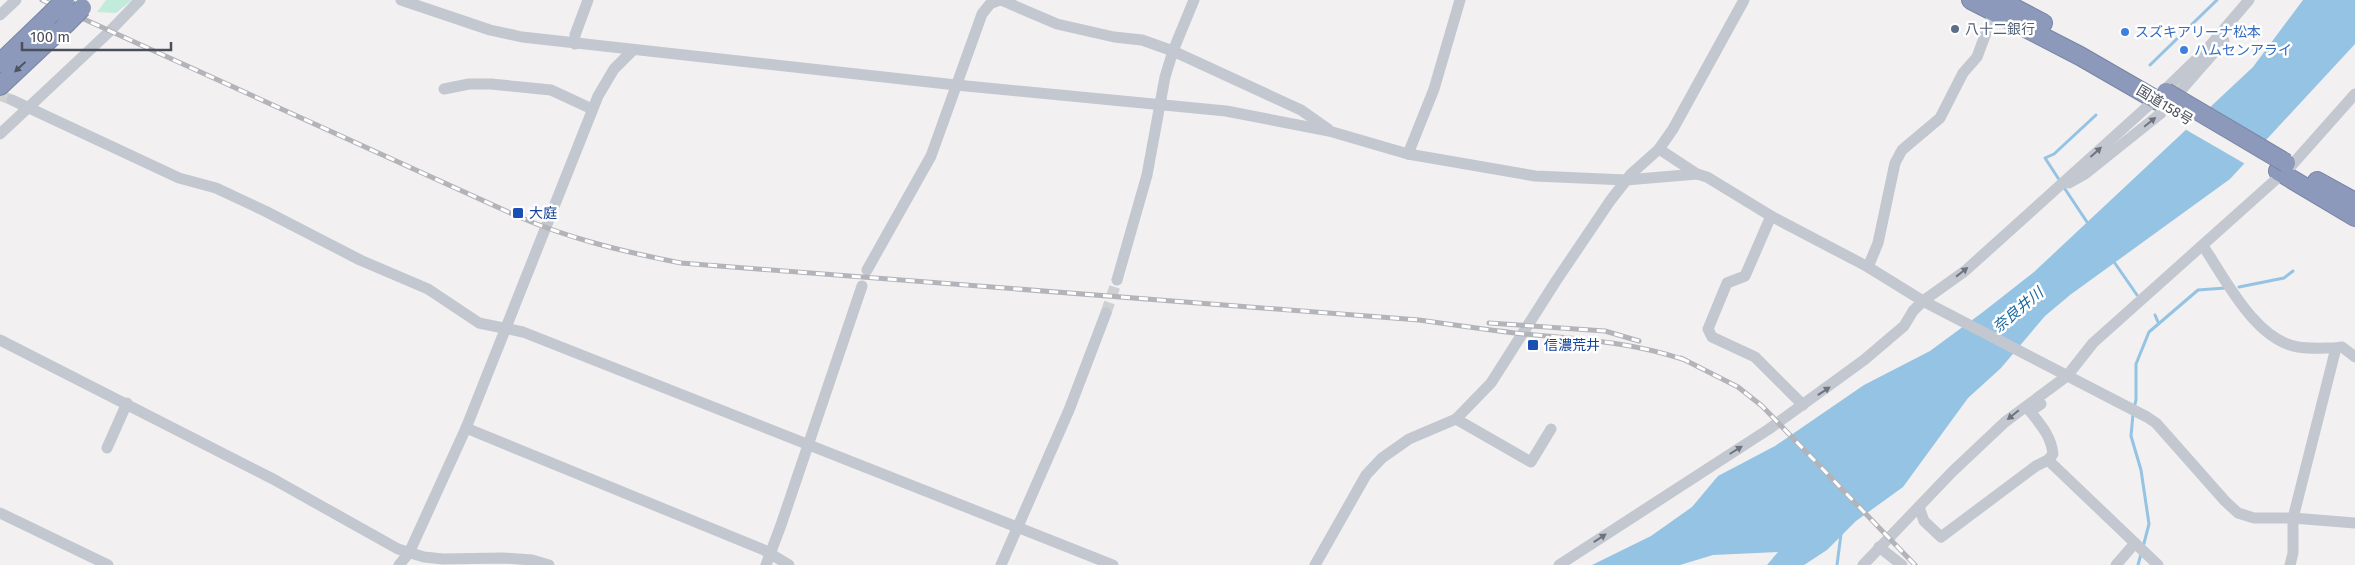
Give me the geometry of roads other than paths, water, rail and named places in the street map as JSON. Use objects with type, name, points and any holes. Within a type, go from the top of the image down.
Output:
[{"type":"highway","points":[[0,63],[65,0]]},
{"type":"highway","name":"国道158号","points":[[1971,0],[2005,6],[2080,56],[2160,96],[2284,169],[2355,217]]},
{"type":"highway","points":[[0,86],[86,4]]},
{"type":"highway","name":"国道158号","points":[[2284,169],[2355,202]]},
{"type":"street","points":[[0,15],[16,0]]},
{"type":"street","points":[[0,134],[29,109],[140,0]]},
{"type":"street","points":[[401,0],[490,30],[522,37],[632,51],[819,68],[956,85],[1160,103],[1226,111],[1329,131],[1408,154],[1536,176],[1626,180],[1697,174]]},
{"type":"street","points":[[575,44],[575,35],[588,0]]},
{"type":"street","points":[[867,270],[931,156],[982,14],[990,4],[1001,0],[1057,24],[1114,37],[1142,40],[1173,51],[1301,110],[1324,124],[1329,131]]},
{"type":"street","points":[[1117,280],[1144,183],[1160,103],[1173,51],[1194,0]]},
{"type":"street","points":[[1408,154],[1434,89],[1460,0]]},
{"type":"street","points":[[1315,565],[1366,475],[1382,458],[1409,439],[1456,419],[1491,383],[1556,281],[1626,180],[1659,149],[1687,106],[1744,0]]},
{"type":"street","points":[[1559,565],[1802,405],[1864,360],[1904,326],[1913,311],[1928,303],[1965,271],[2160,96],[2207,49],[2250,0]]},
{"type":"street","points":[[2054,191],[2085,174],[2160,114],[2245,15],[2250,0]]},
{"type":"street","points":[[1864,265],[1878,244],[1895,163],[1902,150],[1940,118],[1963,74],[1977,56],[2005,6]]},
{"type":"street","points":[[399,565],[408,553],[466,428],[592,109],[614,69],[632,51]]},
{"type":"street","points":[[444,89],[469,84],[491,84],[551,90],[592,109]]},
{"type":"street","points":[[1863,565],[1918,507],[2005,422],[2063,374],[2093,343],[2203,246],[2284,169],[2355,94]]},
{"type":"street","points":[[12,100],[179,178],[216,188],[360,260],[428,289],[479,324],[523,332],[1112,565]]},
{"type":"street","points":[[1659,149],[1697,174],[1864,265],[1928,303],[2156,423],[2225,501],[2238,513],[2254,518],[2293,518],[2355,523]]},
{"type":"street","points":[[1771,216],[1745,276],[1727,283],[1708,329],[1712,337],[1755,357],[1802,405]]},
{"type":"street","points":[[2203,246],[2254,320],[2274,337],[2297,347],[2342,347],[2355,357]]},
{"type":"street","points":[[766,565],[862,286]]},
{"type":"street","points":[[1001,565],[1068,410],[1106,313]]},
{"type":"street","points":[[0,340],[273,478],[408,553],[443,559],[532,560],[549,565]]},
{"type":"street","points":[[2290,565],[2293,553],[2293,518],[2336,348]]},
{"type":"street","points":[[1918,507],[1924,521],[1940,537],[2036,466],[2048,460],[2053,454],[2052,444],[2045,430],[2030,411],[2046,400]]},
{"type":"street","points":[[107,448],[127,403]]},
{"type":"street","points":[[1456,419],[1531,462],[1551,429]]},
{"type":"street","points":[[466,428],[771,554],[789,565]]},
{"type":"street","points":[[2048,460],[2158,565]]},
{"type":"street","points":[[0,513],[108,565]]},
{"type":"street","points":[[2116,565],[2135,543]]},
{"type":"street","points":[[1879,547],[1902,565]]},
{"type":"water","name":"奈良井川","points":[[2303,0],[2355,0],[2355,44],[2230,179],[2070,295],[2045,316],[2001,368],[1968,398],[1903,487],[1856,521],[1827,550],[1804,565],[1767,565],[1778,552],[1713,555],[1680,565],[1592,565],[1651,536],[1692,507],[1718,476],[1775,446],[1864,385],[1930,351],[2034,272],[2253,67]]},
{"type":"waterway","points":[[2150,65],[2217,0]]},
{"type":"waterway","points":[[2060,181],[2045,158],[2054,154],[2096,115]]},
{"type":"waterway","points":[[2063,186],[2089,225]]},
{"type":"waterway","points":[[2112,259],[2137,295]]},
{"type":"waterway","points":[[2239,287],[2284,278],[2293,271]]},
{"type":"waterway","points":[[2134,408],[2136,400],[2136,364],[2149,332],[2198,290],[2225,288]]},
{"type":"waterway","points":[[2155,315],[2158,322]]},
{"type":"waterway","points":[[2133,414],[2131,436],[2141,470],[2149,524],[2143,547]]},
{"type":"waterway","points":[[1837,565],[1841,534]]},
{"type":"waterway","points":[[2138,565],[2141,554]]},
{"type":"tunnel","points":[[0,95],[12,100]]},
{"type":"tunnel","points":[[1106,313],[1117,280]]},
{"type":"railway","points":[[42,0],[517,216],[557,232],[639,254],[681,263],[1419,320],[1626,345],[1685,360]]},
{"type":"railway","points":[[1489,323],[1605,331],[1639,341]]},
{"type":"railway","points":[[1681,358],[1738,387],[1762,406],[1915,565]]},
{"type":"place","name":"八十二銀行","points":[[1955,29]]},
{"type":"place","name":"スズキアリーナ松本","points":[[2125,32]]},
{"type":"place","name":"ハムセンアライ","points":[[2184,50]]},
{"type":"place","name":"大庭","points":[[518,213]]},
{"type":"place","name":"信濃荒井","points":[[1533,345]]}]
